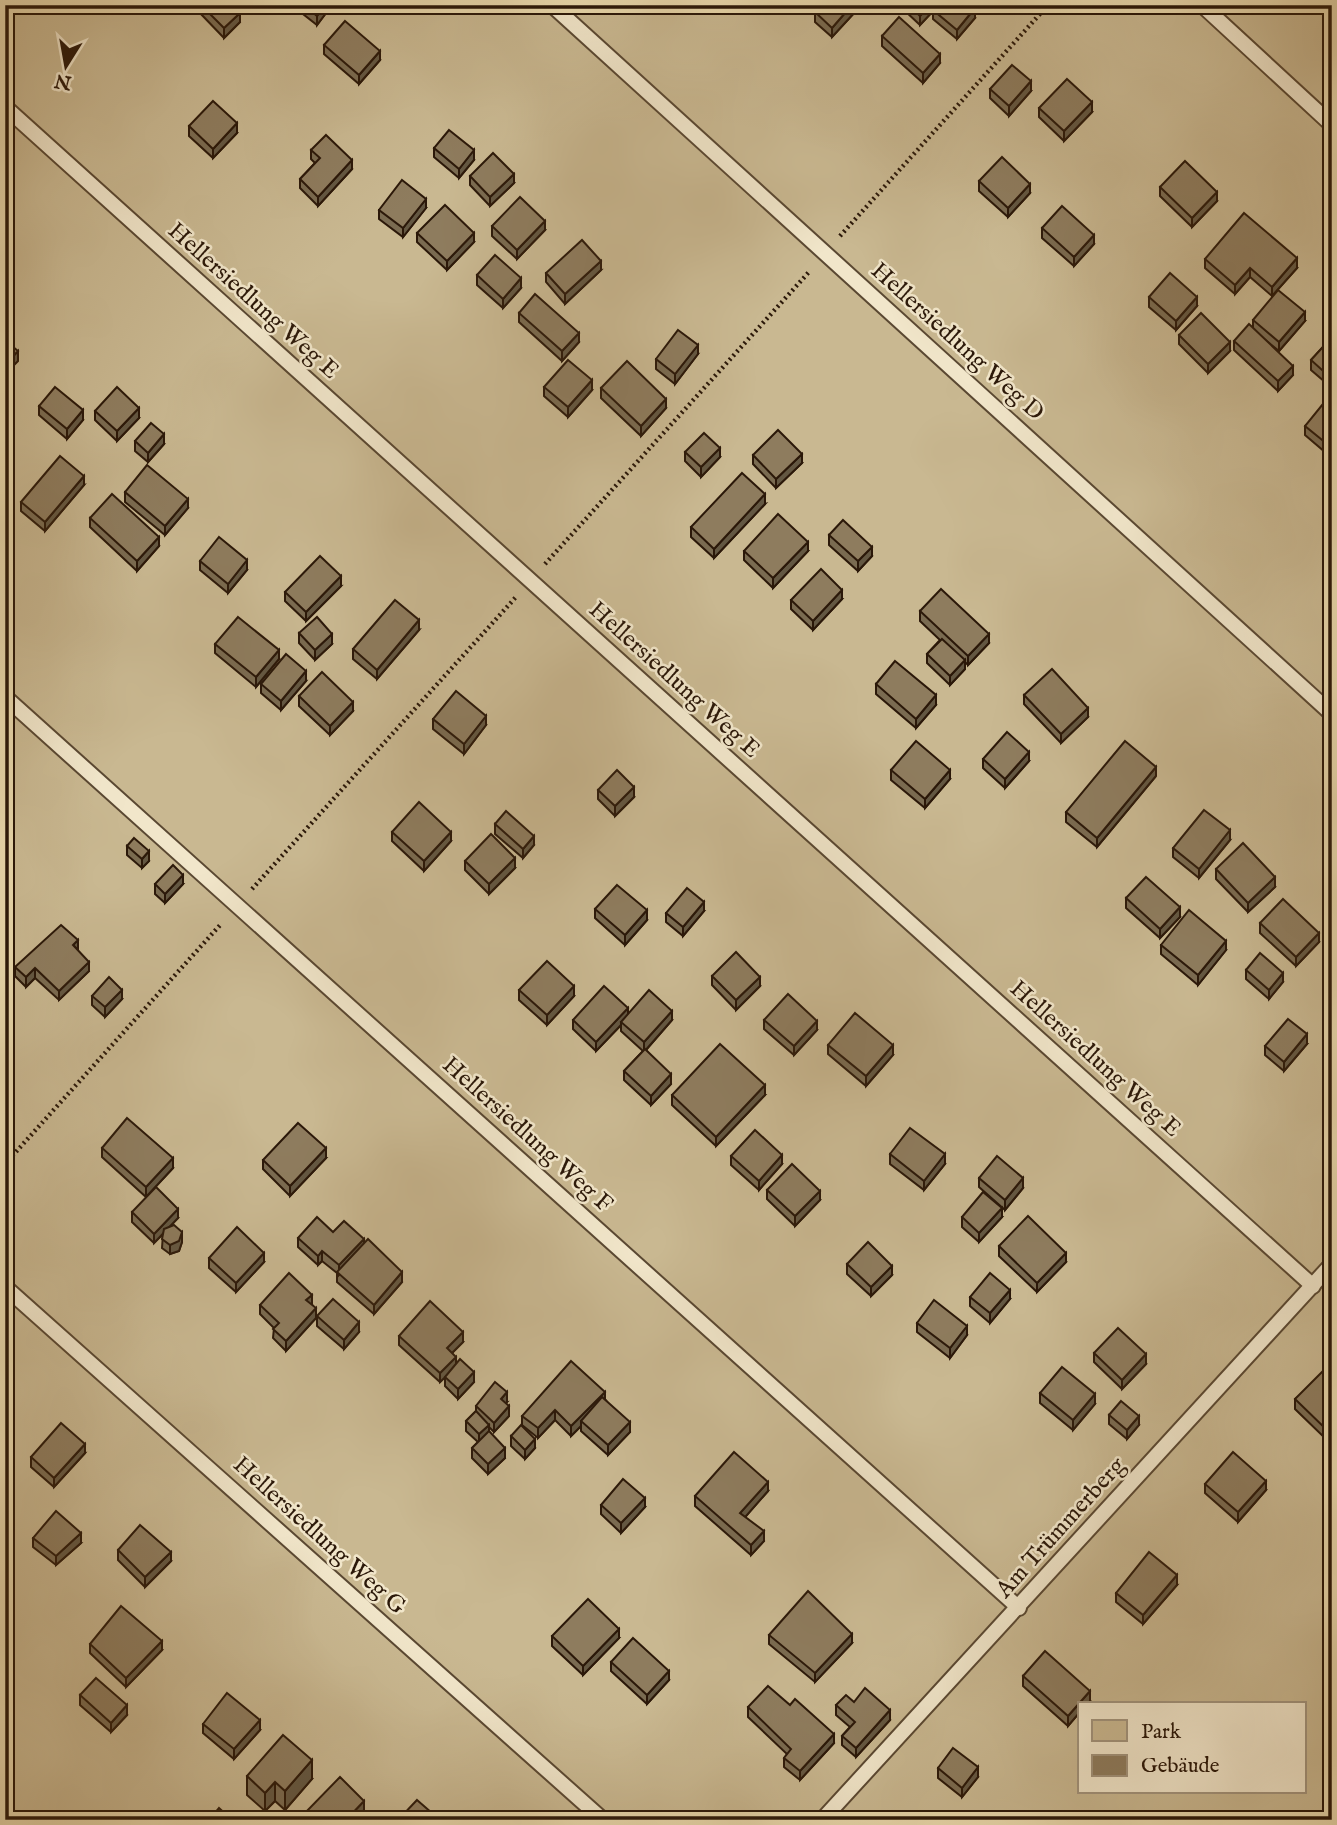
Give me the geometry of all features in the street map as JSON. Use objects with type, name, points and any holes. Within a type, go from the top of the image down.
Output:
[{"type":"lane","name":"Hellersiedlung Weg D","points":[[552,5],[1332,714]]},
{"type":"lane","points":[[1202,5],[1332,125]]},
{"type":"lane","name":"Hellersiedlung Weg E","points":[[5,107],[1313,1286]]},
{"type":"lane","name":"Hellersiedlung Weg F","points":[[5,697],[1019,1608]]},
{"type":"lane","name":"Am Trümmerberg","points":[[822,1820],[1332,1264]]},
{"type":"lane","name":"Hellersiedlung Weg G","points":[[5,1287],[603,1820]]},
{"type":"green space","points":[[5,5],[1332,5],[1332,1820],[5,1820]]},
{"type":"building","points":[[201,5],[232,5],[240,13],[224,28]]},
{"type":"building","points":[[304,5],[325,5],[317,16]]},
{"type":"building","points":[[821,5],[852,5],[832,28],[815,12]]},
{"type":"building","points":[[909,5],[930,5],[920,16]]},
{"type":"building","points":[[937,5],[972,5],[975,8],[957,30],[933,10]]},
{"type":"building","points":[[899,17],[940,54],[923,73],[882,36]]},
{"type":"building","points":[[345,21],[380,51],[359,75],[324,45]]},
{"type":"building","points":[[1012,65],[1031,81],[1009,106],[990,89]]},
{"type":"building","points":[[1067,79],[1092,102],[1064,131],[1039,108]]},
{"type":"building","points":[[213,101],[237,123],[213,149],[189,126]]},
{"type":"building","points":[[449,130],[474,150],[459,169],[434,148]]},
{"type":"building","points":[[326,135],[352,160],[318,197],[300,179],[320,158],[311,150]]},
{"type":"building","points":[[493,153],[514,174],[490,197],[470,176]]},
{"type":"building","points":[[1002,157],[1030,184],[1008,208],[979,181]]},
{"type":"building","points":[[1185,161],[1217,192],[1192,218],[1160,187]]},
{"type":"building","points":[[402,180],[426,199],[403,228],[379,210]]},
{"type":"building","points":[[520,197],[545,221],[517,250],[492,226]]},
{"type":"building","points":[[445,205],[474,233],[447,261],[417,233]]},
{"type":"building","points":[[1062,206],[1094,235],[1074,257],[1042,228]]},
{"type":"building","points":[[1244,213],[1297,258],[1272,287],[1250,268],[1235,285],[1205,259]]},
{"type":"building","points":[[582,240],[601,261],[565,294],[546,273]]},
{"type":"building","points":[[495,255],[521,278],[503,299],[477,275]]},
{"type":"building","points":[[1170,273],[1197,297],[1176,321],[1149,297]]},
{"type":"building","points":[[1278,290],[1305,312],[1279,342],[1253,320]]},
{"type":"building","points":[[535,294],[579,333],[562,351],[519,313]]},
{"type":"building","points":[[1201,313],[1230,342],[1208,364],[1179,335]]},
{"type":"building","points":[[1249,324],[1293,366],[1278,381],[1234,341]]},
{"type":"building","points":[[678,330],[698,345],[675,374],[656,359]]},
{"type":"building","points":[[1332,337],[1332,379],[1311,360]]},
{"type":"building","points":[[5,340],[18,351],[5,365]]},
{"type":"building","points":[[568,360],[592,380],[568,407],[544,387]]},
{"type":"building","points":[[627,361],[666,399],[641,426],[601,388]]},
{"type":"building","points":[[55,387],[83,410],[67,429],[39,406]]},
{"type":"building","points":[[117,387],[139,408],[117,431],[95,411]]},
{"type":"building","points":[[1327,399],[1332,403],[1332,448],[1305,426]]},
{"type":"building","points":[[151,423],[164,434],[148,453],[135,441]]},
{"type":"building","points":[[778,430],[802,454],[776,479],[753,455]]},
{"type":"building","points":[[704,433],[720,448],[701,467],[685,452]]},
{"type":"building","points":[[60,456],[84,476],[45,522],[21,502]]},
{"type":"building","points":[[147,465],[188,499],[165,526],[125,492]]},
{"type":"building","points":[[742,473],[765,494],[714,549],[691,527]]},
{"type":"building","points":[[112,494],[159,537],[137,561],[90,518]]},
{"type":"building","points":[[778,514],[808,542],[773,578],[744,551]]},
{"type":"building","points":[[843,520],[872,547],[858,561],[829,535]]},
{"type":"building","points":[[219,537],[247,560],[228,584],[200,561]]},
{"type":"building","points":[[320,556],[341,576],[306,612],[285,592]]},
{"type":"building","points":[[821,569],[842,590],[813,621],[791,600]]},
{"type":"building","points":[[941,589],[989,634],[968,656],[920,611]]},
{"type":"building","points":[[395,600],[419,620],[377,670],[353,649]]},
{"type":"building","points":[[238,617],[279,650],[256,677],[215,644]]},
{"type":"building","points":[[317,617],[332,634],[315,650],[299,633]]},
{"type":"building","points":[[942,639],[965,660],[950,676],[927,654]]},
{"type":"building","points":[[286,654],[306,671],[281,701],[261,684]]},
{"type":"building","points":[[895,661],[936,695],[916,719],[876,684]]},
{"type":"building","points":[[1052,669],[1088,708],[1061,734],[1024,695]]},
{"type":"building","points":[[322,672],[353,702],[330,726],[299,696]]},
{"type":"building","points":[[456,691],[486,716],[464,744],[433,719]]},
{"type":"building","points":[[1007,732],[1029,752],[1005,779],[983,759]]},
{"type":"building","points":[[916,741],[950,770],[925,799],[891,770]]},
{"type":"building","points":[[1125,741],[1156,767],[1097,838],[1066,812]]},
{"type":"building","points":[[617,770],[634,787],[615,806],[598,790]]},
{"type":"building","points":[[419,802],[451,832],[424,861],[392,832]]},
{"type":"building","points":[[1204,810],[1230,830],[1199,869],[1173,848]]},
{"type":"building","points":[[506,811],[534,836],[523,849],[495,824]]},
{"type":"building","points":[[491,834],[515,858],[489,884],[465,861]]},
{"type":"building","points":[[134,838],[149,851],[142,859],[127,846]]},
{"type":"building","points":[[1243,843],[1275,877],[1248,903],[1216,869]]},
{"type":"building","points":[[173,865],[183,875],[165,894],[155,884]]},
{"type":"building","points":[[1146,877],[1180,907],[1160,929],[1126,898]]},
{"type":"building","points":[[617,885],[647,910],[625,935],[595,909]]},
{"type":"building","points":[[687,888],[704,902],[683,927],[666,913]]},
{"type":"building","points":[[1283,899],[1319,933],[1296,957],[1260,923]]},
{"type":"building","points":[[1189,910],[1226,941],[1198,975],[1161,945]]},
{"type":"building","points":[[61,925],[78,940],[73,945],[89,962],[59,991],[35,968],[26,977],[15,967]]},
{"type":"building","points":[[736,952],[760,977],[736,1000],[712,976]]},
{"type":"building","points":[[1260,953],[1283,973],[1269,990],[1246,970]]},
{"type":"building","points":[[547,961],[574,986],[547,1015],[519,990]]},
{"type":"building","points":[[109,977],[122,990],[105,1007],[92,996]]},
{"type":"building","points":[[604,986],[628,1008],[596,1042],[573,1020]]},
{"type":"building","points":[[649,990],[672,1011],[644,1042],[621,1022]]},
{"type":"building","points":[[788,994],[817,1021],[794,1046],[764,1020]]},
{"type":"building","points":[[855,1013],[893,1045],[866,1076],[828,1045]]},
{"type":"building","points":[[1288,1019],[1307,1034],[1284,1062],[1265,1046]]},
{"type":"building","points":[[720,1044],[765,1085],[716,1137],[672,1095]]},
{"type":"building","points":[[645,1049],[671,1074],[651,1096],[624,1071]]},
{"type":"building","points":[[127,1118],[173,1158],[146,1187],[102,1148]]},
{"type":"building","points":[[298,1123],[326,1148],[290,1186],[263,1160]]},
{"type":"building","points":[[910,1128],[945,1154],[924,1181],[890,1154]]},
{"type":"building","points":[[755,1130],[782,1155],[759,1181],[731,1156]]},
{"type":"building","points":[[997,1156],[1023,1178],[1005,1200],[979,1178]]},
{"type":"building","points":[[792,1164],[820,1191],[795,1216],[767,1190]]},
{"type":"building","points":[[156,1187],[178,1209],[154,1234],[132,1212]]},
{"type":"building","points":[[983,1192],[1002,1208],[979,1233],[962,1217]]},
{"type":"building","points":[[1028,1216],[1066,1253],[1037,1283],[999,1246]]},
{"type":"building","points":[[317,1217],[333,1232],[344,1221],[364,1239],[339,1265],[322,1251],[318,1256],[298,1238]]},
{"type":"building","points":[[174,1225],[182,1232],[179,1241],[170,1245],[162,1239],[164,1229]]},
{"type":"building","points":[[237,1227],[264,1253],[236,1283],[209,1258]]},
{"type":"building","points":[[368,1239],[402,1272],[374,1305],[337,1272]]},
{"type":"building","points":[[868,1242],[892,1266],[871,1287],[847,1264]]},
{"type":"building","points":[[289,1273],[312,1295],[306,1300],[316,1308],[286,1341],[273,1329],[279,1323],[260,1305]]},
{"type":"building","points":[[990,1273],[1010,1290],[990,1313],[970,1297]]},
{"type":"building","points":[[333,1299],[359,1322],[344,1340],[317,1316]]},
{"type":"building","points":[[934,1300],[967,1326],[950,1348],[917,1323]]},
{"type":"building","points":[[430,1301],[463,1332],[447,1348],[456,1357],[440,1373],[399,1336]]},
{"type":"building","points":[[1118,1328],[1146,1354],[1122,1380],[1094,1353]]},
{"type":"building","points":[[460,1359],[474,1372],[458,1389],[445,1377]]},
{"type":"building","points":[[571,1361],[605,1392],[571,1426],[555,1410],[538,1428],[522,1416]]},
{"type":"building","points":[[1062,1367],[1095,1394],[1073,1420],[1040,1393]]},
{"type":"building","points":[[1327,1367],[1332,1372],[1330,1433],[1295,1399]]},
{"type":"building","points":[[495,1382],[507,1392],[501,1399],[509,1406],[494,1423],[476,1406]]},
{"type":"building","points":[[602,1397],[630,1422],[608,1445],[581,1421]]},
{"type":"building","points":[[1121,1401],[1139,1416],[1127,1430],[1109,1415]]},
{"type":"building","points":[[476,1411],[489,1425],[479,1434],[466,1421]]},
{"type":"building","points":[[61,1423],[85,1444],[54,1478],[31,1457]]},
{"type":"building","points":[[521,1425],[535,1439],[525,1450],[511,1436]]},
{"type":"building","points":[[489,1431],[505,1448],[488,1464],[472,1448]]},
{"type":"building","points":[[734,1452],[768,1482],[740,1513],[764,1531],[751,1545],[695,1496]]},
{"type":"building","points":[[1233,1452],[1266,1481],[1238,1512],[1205,1484]]},
{"type":"building","points":[[623,1479],[645,1498],[621,1523],[601,1505]]},
{"type":"building","points":[[56,1511],[81,1533],[56,1556],[33,1538]]},
{"type":"building","points":[[140,1525],[171,1552],[145,1577],[118,1550]]},
{"type":"building","points":[[1149,1552],[1177,1575],[1143,1615],[1116,1593]]},
{"type":"building","points":[[808,1591],[852,1634],[815,1673],[769,1635]]},
{"type":"building","points":[[588,1599],[619,1629],[583,1666],[552,1636]]},
{"type":"building","points":[[121,1606],[162,1641],[126,1678],[90,1644]]},
{"type":"building","points":[[633,1638],[669,1671],[647,1695],[611,1662]]},
{"type":"building","points":[[1045,1651],[1090,1691],[1068,1716],[1023,1676]]},
{"type":"building","points":[[96,1678],[127,1705],[111,1723],[80,1695]]},
{"type":"building","points":[[768,1686],[790,1705],[795,1699],[834,1734],[800,1771],[784,1758],[791,1749],[748,1707]]},
{"type":"building","points":[[865,1688],[890,1710],[856,1748],[842,1736],[855,1722],[836,1705],[846,1695],[854,1702]]},
{"type":"building","points":[[227,1693],[260,1720],[234,1749],[203,1724]]},
{"type":"building","points":[[283,1735],[312,1760],[285,1791],[275,1782],[265,1793],[247,1776]]},
{"type":"building","points":[[953,1748],[978,1767],[962,1788],[938,1768]]},
{"type":"building","points":[[340,1777],[364,1801],[346,1820],[308,1820],[303,1815]]},
{"type":"building","points":[[417,1800],[440,1820],[398,1820]]},
{"type":"building","points":[[219,1808],[232,1820],[209,1820]]}]
